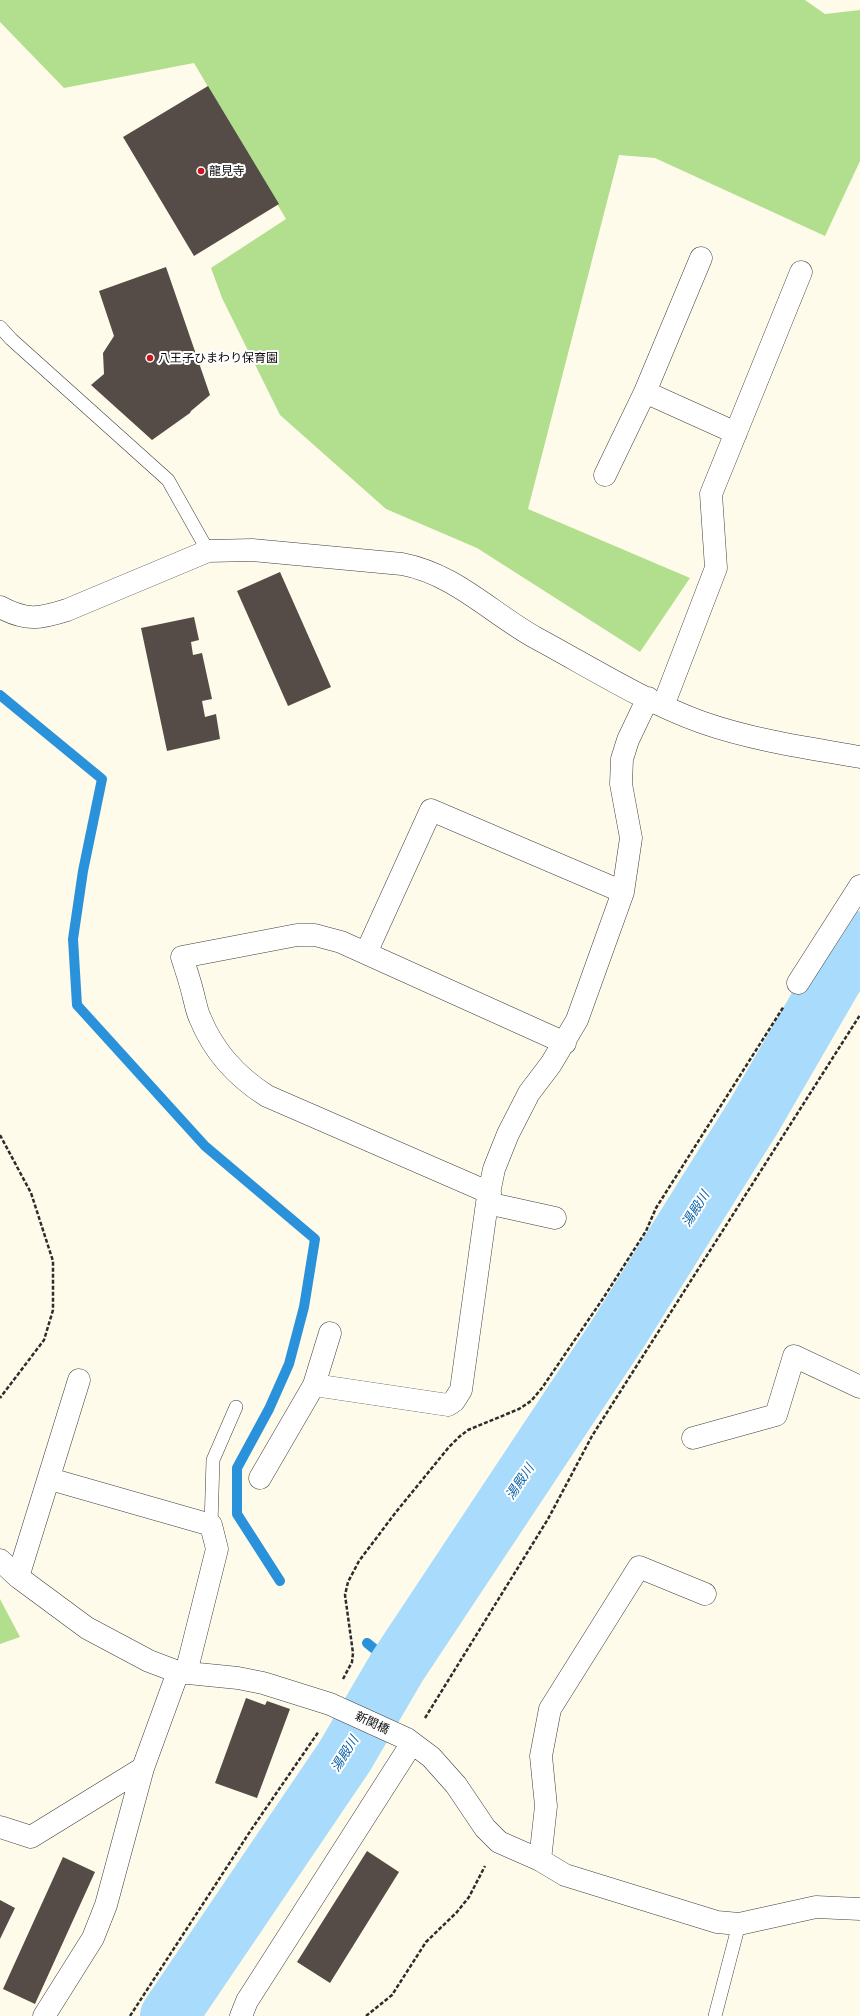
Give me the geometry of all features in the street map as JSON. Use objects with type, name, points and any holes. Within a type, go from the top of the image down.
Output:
[{"type":"street","points":[[605,475],[645,392],[702,258]]},
{"type":"street","points":[[314,1385],[448,1405],[454,1401],[461,1390],[494,1169],[508,1134],[529,1093],[565,1043],[577,1020],[623,892],[631,838],[621,784],[622,759],[628,740],[656,702],[716,568],[711,494],[801,272]]},
{"type":"street","points":[[645,392],[736,433]]},
{"type":"street","points":[[0,607],[15,615],[25,618],[51,615],[208,551],[252,550],[421,568],[453,583],[532,636],[656,702],[728,731],[803,748],[860,757]]},
{"type":"street","points":[[366,953],[431,810],[623,892]]},
{"type":"street","points":[[798,983],[860,886]]},
{"type":"street","points":[[555,1218],[489,1198],[267,1096],[253,1087],[240,1076],[222,1055],[208,1035],[199,1017],[182,957],[278,938],[315,935],[341,942],[565,1043]]},
{"type":"street","points":[[260,1478],[314,1385],[330,1333]]},
{"type":"street","points":[[693,1438],[776,1415],[794,1356],[860,1387]]},
{"type":"street","points":[[18,1577],[50,1479],[79,1380]]},
{"type":"street","points":[[44,2016],[92,1938],[106,1905],[143,1768],[182,1673],[217,1549],[211,1525],[50,1479]]},
{"type":"street","name":"新関橋","points":[[0,1560],[18,1577],[87,1628],[148,1661],[182,1673],[238,1678],[264,1684],[334,1705],[410,1741],[431,1757],[456,1785],[485,1828],[499,1842]]},
{"type":"street","points":[[540,1860],[546,1806],[541,1756],[550,1709],[639,1567],[705,1594]]},
{"type":"street","points":[[241,2016],[255,1988],[410,1741]]},
{"type":"street","points":[[0,1827],[31,1837],[143,1768]]},
{"type":"street","points":[[499,1842],[540,1860],[565,1875],[717,1922],[739,1924],[816,1906],[860,1909]]},
{"type":"lane","points":[[0,327],[5,343],[168,480],[208,551]]},
{"type":"lane","points":[[211,1525],[213,1460],[236,1408]]},
{"type":"lane","points":[[715,2016],[739,1924]]},
{"type":"path","points":[[130,2016],[262,1813],[324,1723],[334,1705],[352,1662],[354,1653],[345,1595],[353,1571],[396,1512],[459,1436],[468,1430],[519,1409],[542,1388],[604,1297],[646,1231],[656,1208],[798,983]]},
{"type":"path","points":[[410,1741],[481,1625],[548,1520],[592,1436],[860,1014]]},
{"type":"path","points":[[0,1135],[31,1193],[53,1261],[53,1310],[44,1340],[0,1398]]},
{"type":"path","points":[[366,2016],[392,1995],[426,1942],[457,1912],[469,1897],[499,1842]]},
{"type":"green space","points":[[0,0],[805,0],[825,14],[860,10],[860,161],[825,236],[655,158],[619,155],[528,509],[690,578],[640,652],[477,548],[386,509],[280,415],[222,298],[211,268],[286,219],[194,63],[64,88],[0,22]]},
{"type":"green space","points":[[0,1599],[20,1637],[0,1644]]},
{"type":"building","name":"龍見寺","points":[[208,86],[279,204],[194,256],[123,137]]},
{"type":"building","name":"八王子ひまわり保育園","points":[[166,267],[210,395],[190,413],[152,440],[91,385],[104,374],[103,353],[114,336],[99,291]]},
{"type":"building","points":[[280,572],[331,687],[288,706],[237,591]]},
{"type":"building","points":[[194,617],[199,640],[191,642],[193,655],[202,653],[212,699],[202,701],[205,717],[216,714],[220,739],[167,751],[141,628]]},
{"type":"building","points":[[246,1698],[265,1705],[267,1701],[290,1709],[257,1798],[215,1783]]},
{"type":"building","points":[[367,1851],[399,1872],[330,1983],[297,1962]]},
{"type":"building","points":[[63,1857],[95,1872],[35,2004],[3,1989]]},
{"type":"building","points":[[0,1900],[15,1908],[0,1939]]},
{"type":"waterway","points":[[0,695],[102,779],[83,871],[73,939],[77,1005],[205,1146],[315,1239],[304,1307],[289,1364],[269,1409],[237,1468],[237,1514],[280,1581]]},
{"type":"waterway","name":"湯殿川","points":[[169,2016],[345,1756],[397,1667],[617,1335],[754,1116],[834,978],[860,940]]},
{"type":"waterway","points":[[367,1643],[397,1667]]},
{"type":"place","name":"龍見寺","points":[[201,171]]},
{"type":"place","name":"八王子ひまわり保育園","points":[[150,358]]}]
